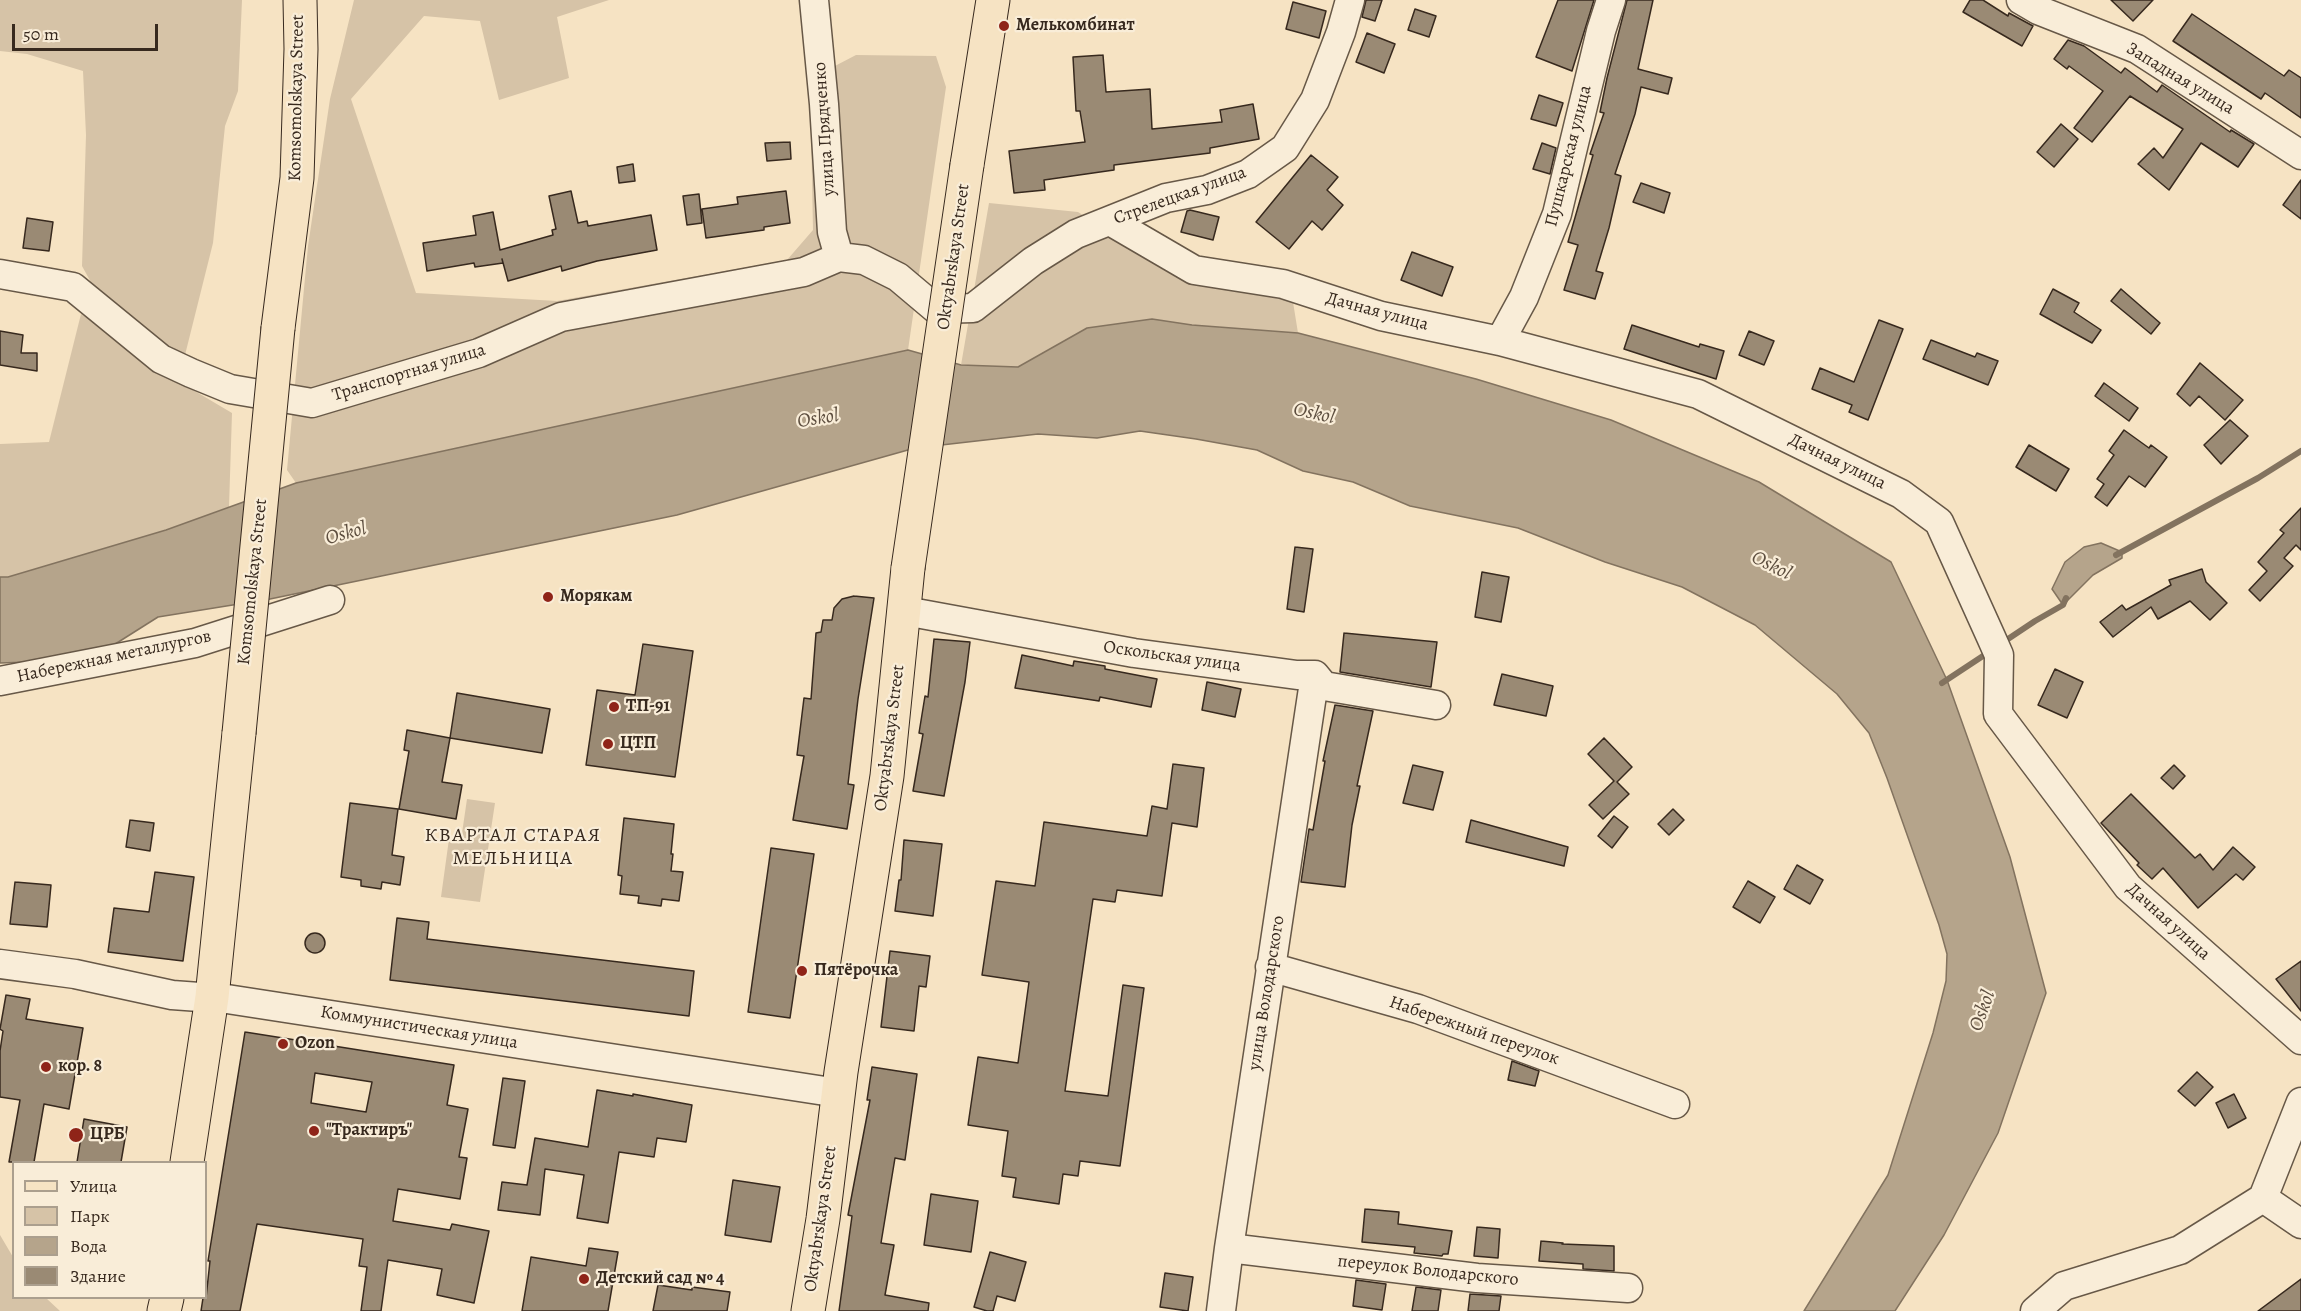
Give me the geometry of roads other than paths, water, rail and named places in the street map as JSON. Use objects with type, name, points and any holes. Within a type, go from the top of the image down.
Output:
[{"type":"main road","name":"Komsomolskaya Street","points":[[187,1161],[212,997],[278,328],[297,178],[301,49],[300,0]]},
{"type":"main road","name":"Oktyabrskaya Street","points":[[808,1311],[823,1219],[838,1093],[887,776],[908,568],[993,0]]},
{"type":"street","name":"улица Прядченко","points":[[814,0],[824,104],[832,232],[839,257]]},
{"type":"street","name":"Стрелецкая улица","points":[[839,257],[864,260],[898,277],[936,309],[973,308],[1033,261],[1076,234],[1166,198],[1207,190],[1248,174],[1285,148],[1316,100],[1350,0]]},
{"type":"street","name":"Пушкарская улица","points":[[1500,341],[1524,297],[1557,213],[1600,31],[1611,0]]},
{"type":"street","name":"Западная улица","points":[[2021,0],[2038,10],[2137,49],[2301,155]]},
{"type":"street","name":"Дачная улица","points":[[1110,221],[1194,270],[1283,284],[1381,316],[1500,341],[1698,394],[1901,494],[1939,522],[1995,646],[1998,714],[2128,887],[2301,1040]]},
{"type":"street","name":"Транспортная улица","points":[[0,274],[73,287],[162,359],[220,386],[312,403],[479,353],[561,316],[804,272],[839,257]]},
{"type":"street","name":"Набережная металлургов","points":[[0,681],[195,643],[330,600]]},
{"type":"street","name":"Оскольская улица","points":[[905,611],[1134,653],[1298,675],[1315,675],[1324,686],[1436,705]]},
{"type":"street","name":"улица Володарского","points":[[1221,1311],[1270,967],[1315,675]]},
{"type":"street","name":"Коммунистическая улица","points":[[0,964],[75,974],[172,995],[212,997],[838,1093]]},
{"type":"street","name":"Набережный переулок","points":[[1270,967],[1418,1009],[1675,1104]]},
{"type":"street","points":[[2034,1311],[2064,1286],[2180,1250],[2264,1198],[2301,1102]]},
{"type":"street","points":[[2264,1198],[2301,1224]]},
{"type":"street","name":"переулок Володарского","points":[[1229,1248],[1477,1278],[1628,1288]]},
{"type":"water","name":"Oskol","points":[[1152,319],[1192,325],[1298,333],[1476,379],[1611,420],[1759,482],[1891,562],[1947,680],[2010,857],[2046,993],[1998,1133],[1944,1235],[1895,1311],[1804,1311],[1888,1175],[1933,1033],[1946,981],[1947,954],[1939,925],[1869,733],[1837,694],[1755,625],[1682,587],[1605,562],[1518,528],[1410,506],[1353,482],[1303,471],[1257,450],[1140,431],[1097,438],[1038,434],[915,448],[677,515],[270,599],[158,617],[101,653],[57,661],[0,663],[0,577],[8,577],[166,530],[296,483],[908,350],[961,365],[1018,367],[1087,328]]},
{"type":"water","points":[[2101,543],[2122,552],[2122,558],[2093,575],[2063,605],[2052,589],[2065,562],[2084,547]]},
{"type":"waterway","points":[[2116,555],[2258,478],[2301,451]]},
{"type":"waterway","points":[[2002,643],[2063,605],[2066,598]]},
{"type":"waterway","points":[[1942,683],[1989,652]]},
{"type":"place","name":"Мелькомбинат","points":[[1004,26]]},
{"type":"place","name":"Морякам","points":[[548,597]]},
{"type":"place","name":"ТП-91","points":[[614,707]]},
{"type":"place","name":"ЦТП","points":[[608,744]]},
{"type":"place","name":"Пятёрочка","points":[[802,971]]},
{"type":"place","name":"Ozon","points":[[283,1044]]},
{"type":"place","name":"кор. 8","points":[[46,1067]]},
{"type":"place","name":"\"Трактиръ\"","points":[[314,1131]]},
{"type":"place","name":"ЦРБ","points":[[76,1135]]},
{"type":"place","name":"Детский сад № 4","points":[[584,1279]]},
{"type":"district","name":"КВАРТАЛ СТАРАЯ МЕЛЬНИЦА","points":[[513,848]]}]
